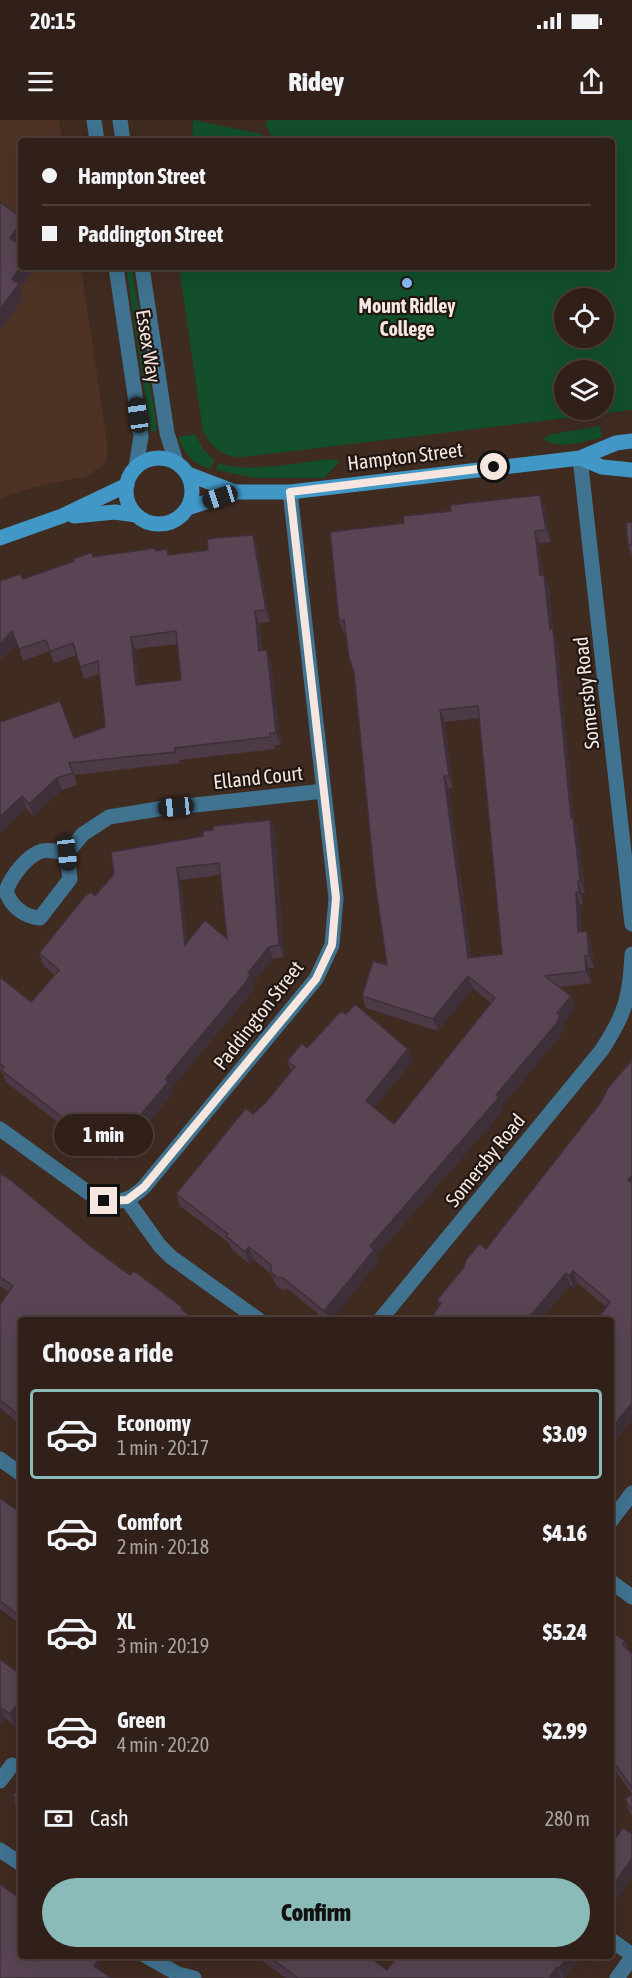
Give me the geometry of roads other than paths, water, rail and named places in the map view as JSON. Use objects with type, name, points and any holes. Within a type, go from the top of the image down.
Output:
[{"type":"street","points":[[94,120],[97,138]]},
{"type":"street","points":[[120,120],[123,138]]},
{"type":"street","name":"Essex Way","points":[[116,270],[141,436],[136,467]]},
{"type":"street","name":"Essex Way","points":[[142,270],[167,433],[176,462]]},
{"type":"street","name":"Hampton Street","points":[[188,508],[235,492],[290,492],[580,458],[616,443],[632,441]]},
{"type":"street","points":[[62,516],[116,512],[136,515],[144,520],[164,524],[182,515],[188,508],[193,491],[188,474],[176,462],[155,458],[136,467],[127,485],[126,496],[136,515]]},
{"type":"street","name":"Hampton Street","points":[[580,458],[602,467],[632,470]]},
{"type":"street","name":"Somersby Road","points":[[580,458],[632,924]]},
{"type":"street","name":"Hampton Street","points":[[188,474],[235,492]]},
{"type":"street","points":[[0,537],[62,516],[127,485]]},
{"type":"street","name":"Paddington Street","points":[[127,1200],[144,1187],[305,993],[325,962],[332,945],[336,898],[290,492]]},
{"type":"street","name":"Elland Court","points":[[67,853],[83,834],[109,817],[158,809],[324,790]]},
{"type":"street","points":[[44,851],[67,853],[70,879],[40,918],[28,917],[9,900],[6,891],[9,882],[34,855],[44,851]]},
{"type":"street","name":"Somersby Road","points":[[382,1317],[602,1051],[620,1023],[630,989],[632,954]]},
{"type":"street","points":[[0,1129],[93,1196],[104,1201],[127,1200],[160,1246],[171,1257],[255,1317]]},
{"type":"street","points":[[0,1459],[18,1472]]},
{"type":"street","points":[[614,1517],[632,1493]]},
{"type":"street","points":[[614,1584],[632,1597]]},
{"type":"street","points":[[0,1781],[12,1765]]},
{"type":"street","points":[[0,1851],[18,1862]]},
{"type":"street","points":[[614,1942],[632,1956],[617,1978]]},
{"type":"street","points":[[151,1959],[178,1974],[194,1978]]},
{"type":"place","name":"Mount Ridley College","points":[[407,283]]}]
